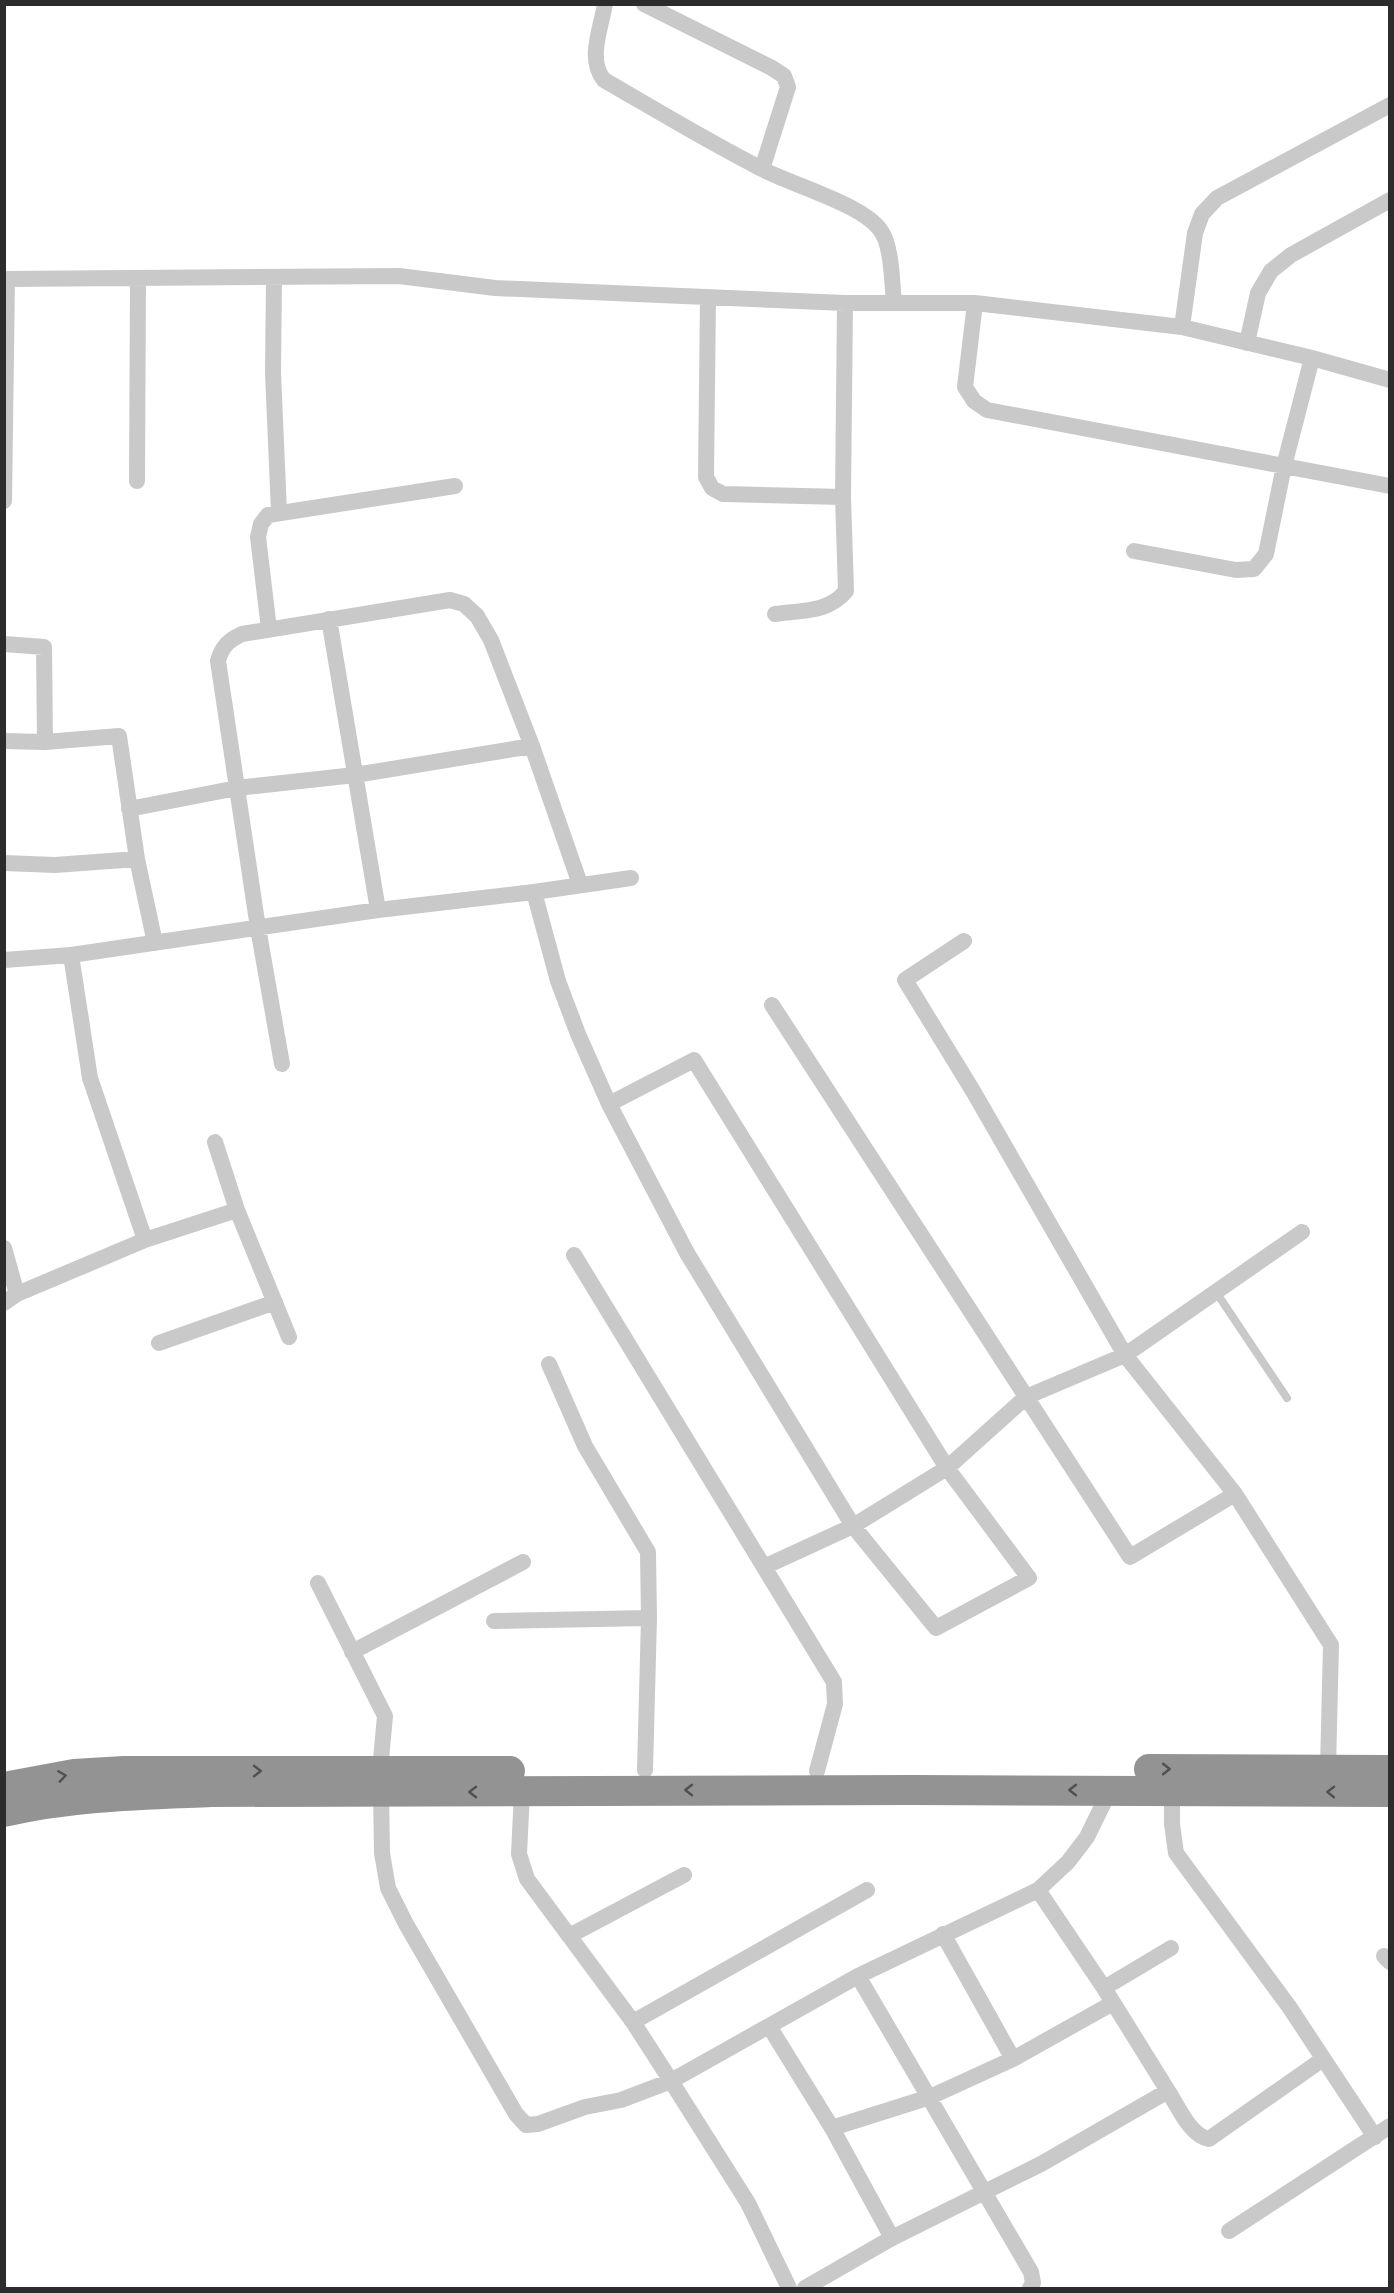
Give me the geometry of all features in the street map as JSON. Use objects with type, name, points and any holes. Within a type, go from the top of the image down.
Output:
[{"type":"highway","points":[[4,1812],[44,1803],[106,1796],[645,1770],[1328,1768],[1389,1770]]},
{"type":"highway","points":[[4,1787],[74,1774],[124,1771],[381,1781],[522,1792],[1110,1790],[1389,1792]]},
{"type":"street","points":[[605,4],[594,61],[597,72],[604,80],[762,169],[849,207],[870,219],[882,232],[887,246],[894,303]]},
{"type":"street","points":[[644,4],[784,76],[788,87],[762,169]]},
{"type":"street","points":[[1182,327],[1196,232],[1202,214],[1217,198],[1389,105]]},
{"type":"street","points":[[1247,343],[1258,293],[1271,271],[1292,255],[1389,200]]},
{"type":"street","points":[[4,501],[5,279],[399,276],[495,288],[845,303],[975,303],[1182,327],[1312,358],[1389,380]]},
{"type":"street","points":[[274,277],[273,373],[279,512]]},
{"type":"street","points":[[137,481],[138,279]]},
{"type":"street","points":[[708,297],[706,477],[712,488],[723,494],[843,496]]},
{"type":"street","points":[[776,614],[828,607],[838,601],[846,591],[843,496],[845,303]]},
{"type":"street","points":[[975,303],[965,387],[974,401],[987,410],[1389,486]]},
{"type":"street","points":[[1134,551],[1236,570],[1254,569],[1266,554],[1284,466],[1312,358]]},
{"type":"street","points":[[269,629],[258,537],[261,524],[268,515],[454,486]]},
{"type":"street","points":[[282,1064],[258,928],[218,661],[222,648],[231,639],[242,634],[269,629],[450,600],[464,604],[477,616],[491,640],[532,746],[580,884]]},
{"type":"street","points":[[329,619],[378,910]]},
{"type":"street","points":[[4,644],[44,646],[45,742]]},
{"type":"street","points":[[4,741],[45,742],[119,736],[137,859],[155,943]]},
{"type":"street","points":[[129,809],[237,788],[355,775],[532,746]]},
{"type":"street","points":[[4,863],[55,865],[137,859]]},
{"type":"street","points":[[4,960],[71,955],[378,910],[631,878]]},
{"type":"street","points":[[534,892],[558,981],[578,1034],[609,1104],[687,1253],[853,1526],[936,1628],[1029,1578],[947,1468],[694,1060],[609,1104]]},
{"type":"street","points":[[964,941],[905,980],[974,1091],[1125,1355],[1235,1494],[1330,1645],[1328,1768]]},
{"type":"street","points":[[71,955],[90,1078],[145,1240]]},
{"type":"street","points":[[772,1005],[1130,1557],[1235,1494]]},
{"type":"street","points":[[214,1142],[237,1210],[289,1337]]},
{"type":"street","points":[[4,1248],[11,1298],[145,1240],[237,1210]]},
{"type":"street","points":[[764,1567],[853,1526],[947,1468],[1026,1397],[1125,1355],[1302,1232]]},
{"type":"street","points":[[574,1255],[834,1682],[835,1704],[817,1771]]},
{"type":"street","points":[[159,1343],[275,1302]]},
{"type":"street","points":[[549,1364],[585,1446],[648,1552],[649,1618],[645,1770]]},
{"type":"street","points":[[352,1652],[523,1562]]},
{"type":"street","points":[[318,1583],[385,1716],[381,1781],[382,1853],[388,1888],[406,1924],[516,2114],[526,2125],[538,2124],[585,2107],[621,2100],[671,2080],[858,1977],[1038,1890],[1068,1862],[1087,1837],[1110,1790]]},
{"type":"street","points":[[494,1621],[649,1618]]},
{"type":"street","points":[[1172,1790],[1172,1824],[1176,1852],[1290,2008],[1375,2137]]},
{"type":"street","points":[[522,1792],[519,1854],[527,1879],[633,2022],[671,2080],[748,2203],[789,2289]]},
{"type":"street","points":[[569,1936],[684,1875]]},
{"type":"street","points":[[633,2022],[867,1890]]},
{"type":"street","points":[[1038,1890],[1194,2131],[1201,2138],[1209,2139],[1323,2059]]},
{"type":"street","points":[[943,1934],[1013,2059]]},
{"type":"street","points":[[1104,1989],[1171,1948]]},
{"type":"street","points":[[858,1977],[1031,2272],[1033,2283],[1030,2289]]},
{"type":"street","points":[[832,2128],[930,2097],[1013,2059],[1113,2003]]},
{"type":"street","points":[[769,2026],[832,2128],[892,2238]]},
{"type":"street","points":[[805,2289],[892,2238],[1041,2164],[1168,2091]]},
{"type":"street","points":[[1229,2231],[1389,2126]]},
{"type":"lane","points":[[1216,1292],[1287,1398]]}]
